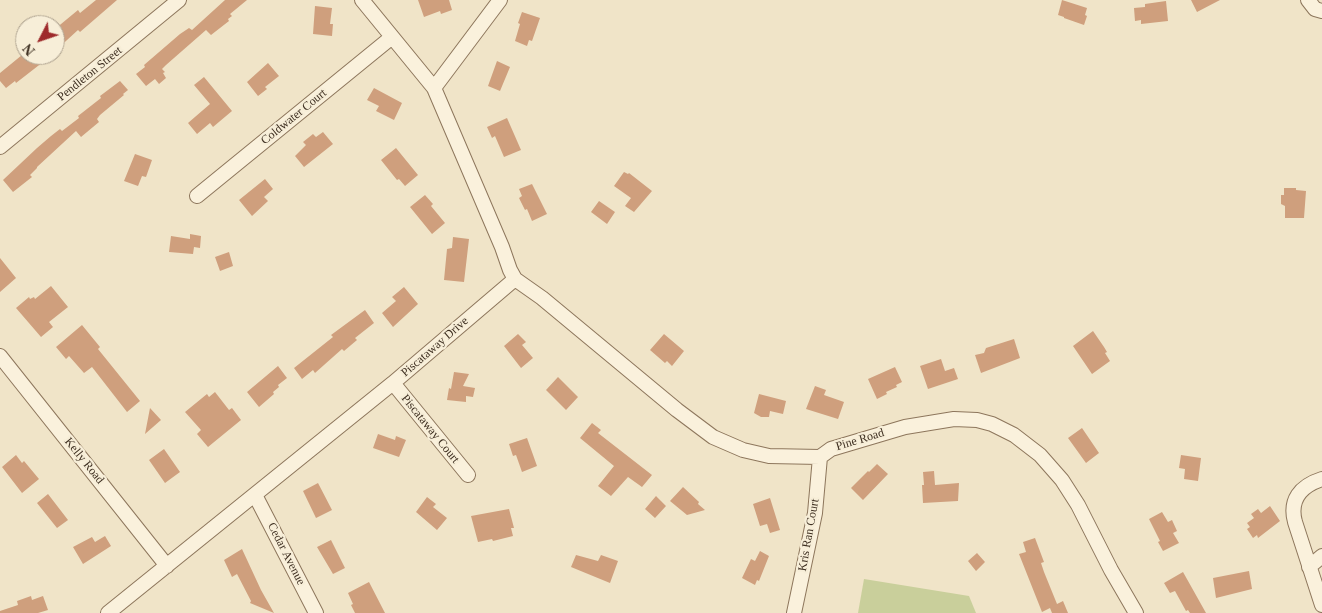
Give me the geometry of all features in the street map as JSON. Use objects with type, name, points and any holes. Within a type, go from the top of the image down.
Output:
[{"type":"street","name":"Pendleton Street","points":[[0,147],[179,0]]},
{"type":"street","points":[[362,0],[434,88],[515,279]]},
{"type":"street","points":[[434,88],[500,0]]},
{"type":"street","points":[[1308,0],[1315,9],[1322,11]]},
{"type":"street","name":"Coldwater Court","points":[[197,196],[392,38]]},
{"type":"street","name":"Piscataway Drive","points":[[108,613],[393,383],[515,279]]},
{"type":"street","name":"Pine Road","points":[[515,279],[542,298],[676,410],[713,438],[743,450],[769,456],[820,457],[831,449],[905,427],[937,422],[966,419],[977,420],[1002,429],[1026,443],[1050,465],[1062,480],[1078,505],[1136,613]]},
{"type":"street","name":"Kelly Road","points":[[0,356],[168,566]]},
{"type":"street","name":"Piscataway Court","points":[[393,383],[468,476]]},
{"type":"street","name":"Kris Ran Court","points":[[794,613],[815,513],[820,457]]},
{"type":"street","points":[[1322,479],[1305,488],[1295,498],[1293,504],[1293,515],[1322,605]]},
{"type":"street","name":"Cedar Avenue","points":[[256,494],[316,613]]},
{"type":"street","points":[[1309,567],[1322,556]]},
{"type":"green space","points":[[864,579],[969,596],[976,613],[858,613]]},
{"type":"building","points":[[96,0],[117,0],[80,32],[78,30],[65,42],[65,21],[78,10],[80,13]]},
{"type":"building","points":[[225,0],[247,0],[230,14],[232,16],[228,19],[229,21],[211,35],[206,30],[166,65],[162,69],[165,72],[163,73],[166,78],[159,84],[155,79],[146,86],[136,74],[145,67],[144,65],[180,34],[189,28],[192,30]]},
{"type":"building","points":[[418,0],[449,0],[452,10],[441,14],[440,11],[424,17]]},
{"type":"building","points":[[1062,0],[1087,8],[1084,25],[1058,15]]},
{"type":"building","points":[[1191,0],[1220,0],[1197,12]]},
{"type":"building","points":[[1166,1],[1168,21],[1141,24],[1141,20],[1135,21],[1134,8],[1145,7],[1145,4]]},
{"type":"building","points":[[315,6],[332,8],[330,24],[333,24],[332,36],[313,34]]},
{"type":"building","points":[[522,12],[540,18],[532,41],[529,40],[527,46],[515,41]]},
{"type":"building","points":[[15,61],[15,65],[39,65],[16,83],[15,81],[6,88],[0,81],[0,73]]},
{"type":"building","points":[[497,61],[510,67],[500,91],[488,86]]},
{"type":"building","points":[[268,63],[279,76],[265,87],[267,89],[258,96],[247,82]]},
{"type":"building","points":[[204,77],[232,111],[213,127],[210,123],[197,134],[188,123],[210,104],[194,85]]},
{"type":"building","points":[[120,81],[128,90],[100,115],[97,119],[99,122],[81,137],[76,131],[37,167],[30,175],[32,177],[13,192],[3,180],[51,136],[60,129],[62,131],[79,118],[78,116],[101,98],[100,96]]},
{"type":"building","points":[[374,88],[402,103],[394,120],[376,111],[379,106],[367,100]]},
{"type":"building","points":[[507,118],[521,150],[504,157],[495,136],[492,138],[487,127]]},
{"type":"building","points":[[323,132],[333,144],[304,167],[295,156],[306,145],[303,142],[313,134],[316,137]]},
{"type":"building","points":[[396,148],[418,175],[405,186],[399,179],[397,180],[381,160]]},
{"type":"building","points":[[135,154],[152,160],[146,177],[142,176],[138,186],[124,181]]},
{"type":"building","points":[[624,172],[629,173],[652,191],[634,212],[625,206],[631,198],[614,186]]},
{"type":"building","points":[[265,179],[273,189],[264,197],[268,201],[252,216],[239,200]]},
{"type":"building","points":[[532,184],[547,214],[532,221],[527,209],[525,210],[519,198],[522,196],[519,189]]},
{"type":"building","points":[[1284,188],[1296,188],[1296,190],[1306,191],[1304,218],[1285,218],[1285,206],[1281,204],[1281,195],[1284,195]]},
{"type":"building","points":[[425,195],[433,204],[431,206],[445,223],[432,234],[410,207]]},
{"type":"building","points":[[599,201],[615,212],[607,224],[591,212]]},
{"type":"building","points":[[190,234],[201,236],[200,248],[194,247],[193,254],[169,252],[171,236],[190,239]]},
{"type":"building","points":[[453,237],[469,239],[464,282],[444,280],[447,249],[452,248]]},
{"type":"building","points":[[229,252],[233,266],[220,271],[215,257]]},
{"type":"building","points":[[0,258],[16,278],[0,292]]},
{"type":"building","points":[[51,286],[68,307],[49,322],[53,327],[41,337],[16,308],[29,297],[30,299],[34,297],[35,299]]},
{"type":"building","points":[[404,287],[418,304],[393,327],[382,313],[396,301],[392,297]]},
{"type":"building","points":[[365,310],[374,323],[355,338],[357,340],[344,351],[342,349],[315,373],[313,370],[302,379],[294,368],[333,337],[331,335]]},
{"type":"building","points":[[82,325],[100,347],[98,349],[140,401],[127,412],[92,367],[84,373],[69,356],[66,359],[56,347]]},
{"type":"building","points":[[1093,331],[1107,352],[1105,353],[1110,361],[1092,374],[1073,346]]},
{"type":"building","points":[[518,334],[526,342],[522,345],[533,358],[521,368],[504,346]]},
{"type":"building","points":[[664,334],[684,351],[672,366],[667,361],[665,363],[650,350]]},
{"type":"building","points":[[1014,339],[1020,358],[981,373],[975,355],[984,353],[986,348]]},
{"type":"building","points":[[941,359],[945,371],[954,368],[958,379],[928,389],[920,366]]},
{"type":"building","points":[[278,366],[287,378],[278,385],[279,387],[273,392],[274,394],[259,407],[247,392]]},
{"type":"building","points":[[895,367],[902,382],[877,399],[868,379]]},
{"type":"building","points":[[454,372],[469,374],[463,386],[475,388],[473,397],[466,396],[466,402],[447,400]]},
{"type":"building","points":[[558,377],[578,397],[566,410],[546,390]]},
{"type":"building","points":[[815,386],[826,390],[824,395],[844,402],[838,419],[806,409]]},
{"type":"building","points":[[215,392],[229,410],[232,408],[241,420],[208,447],[197,434],[201,430],[185,412],[207,394],[209,397]]},
{"type":"building","points":[[759,394],[786,401],[783,414],[770,411],[769,417],[761,417],[754,413]]},
{"type":"building","points":[[150,408],[161,420],[145,434]]},
{"type":"building","points":[[592,423],[601,430],[598,433],[652,475],[642,487],[628,477],[611,496],[598,486],[614,466],[580,438]]},
{"type":"building","points":[[1082,428],[1099,453],[1086,463],[1068,438]]},
{"type":"building","points":[[378,434],[395,440],[396,436],[406,440],[399,457],[373,448]]},
{"type":"building","points":[[527,438],[537,466],[522,472],[516,455],[513,456],[509,444]]},
{"type":"building","points":[[164,449],[180,472],[165,483],[149,460]]},
{"type":"building","points":[[16,455],[22,463],[24,461],[39,479],[22,493],[2,467]]},
{"type":"building","points":[[1181,455],[1201,458],[1198,481],[1184,479],[1185,469],[1179,468]]},
{"type":"building","points":[[877,464],[888,474],[863,500],[851,488]]},
{"type":"building","points":[[934,471],[935,485],[959,483],[958,501],[923,503],[923,472]]},
{"type":"building","points":[[318,483],[332,510],[316,518],[303,491]]},
{"type":"building","points":[[683,487],[705,510],[687,515],[670,501]]},
{"type":"building","points":[[48,494],[68,520],[57,528],[37,503]]},
{"type":"building","points":[[656,496],[666,506],[655,518],[645,509]]},
{"type":"building","points":[[427,497],[436,504],[433,507],[447,518],[437,530],[416,512]]},
{"type":"building","points":[[770,498],[780,530],[770,533],[767,524],[760,526],[753,504]]},
{"type":"building","points":[[1270,506],[1280,521],[1258,538],[1257,535],[1253,538],[1247,529],[1250,527],[1247,523],[1254,518],[1251,514],[1258,509],[1261,513]]},
{"type":"building","points":[[509,509],[514,528],[511,528],[513,536],[493,541],[492,539],[478,542],[471,516]]},
{"type":"building","points":[[1162,512],[1168,522],[1172,520],[1177,531],[1173,533],[1179,543],[1163,551],[1149,519]]},
{"type":"building","points":[[105,536],[111,546],[83,564],[73,547],[92,537],[95,542]]},
{"type":"building","points":[[1035,538],[1044,562],[1041,563],[1044,572],[1057,604],[1063,601],[1068,613],[1052,613],[1050,608],[1042,612],[1019,554],[1026,552],[1023,542]]},
{"type":"building","points":[[331,540],[345,568],[333,574],[317,547]]},
{"type":"building","points":[[242,549],[274,613],[250,603],[251,601],[237,574],[232,577],[224,560]]},
{"type":"building","points":[[760,551],[769,556],[759,581],[757,580],[755,585],[742,578],[751,559],[755,561]]},
{"type":"building","points":[[977,553],[985,562],[976,571],[968,561]]},
{"type":"building","points":[[576,555],[598,561],[601,555],[618,561],[610,583],[571,567]]},
{"type":"building","points":[[1249,571],[1252,589],[1216,598],[1213,578]]},
{"type":"building","points":[[1183,572],[1206,613],[1190,613],[1188,610],[1186,611],[1175,591],[1170,593],[1164,583]]},
{"type":"building","points":[[369,582],[385,613],[355,613],[348,593]]},
{"type":"building","points":[[31,596],[32,600],[43,596],[48,610],[38,613],[0,613],[0,611],[18,605],[17,601]]}]
